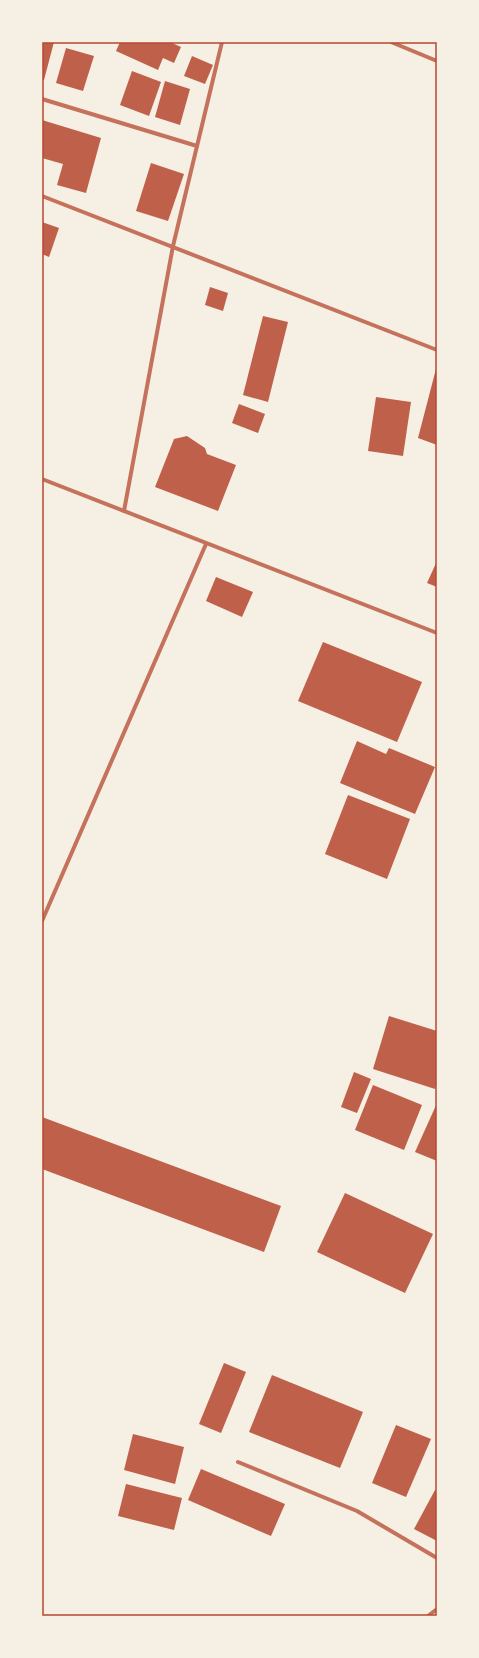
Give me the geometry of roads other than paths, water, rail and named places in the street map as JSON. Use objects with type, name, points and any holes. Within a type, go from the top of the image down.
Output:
[{"type":"street","points":[[124,511],[173,246],[222,42]]},
{"type":"street","points":[[391,42],[437,61]]},
{"type":"street","points":[[42,99],[198,146]]},
{"type":"street","points":[[42,196],[437,350]]},
{"type":"street","points":[[42,479],[437,633]]},
{"type":"street","points":[[42,921],[206,544]]},
{"type":"street","points":[[238,1462],[357,1511],[437,1558]]},
{"type":"street","points":[[428,1616],[437,1609]]}]
